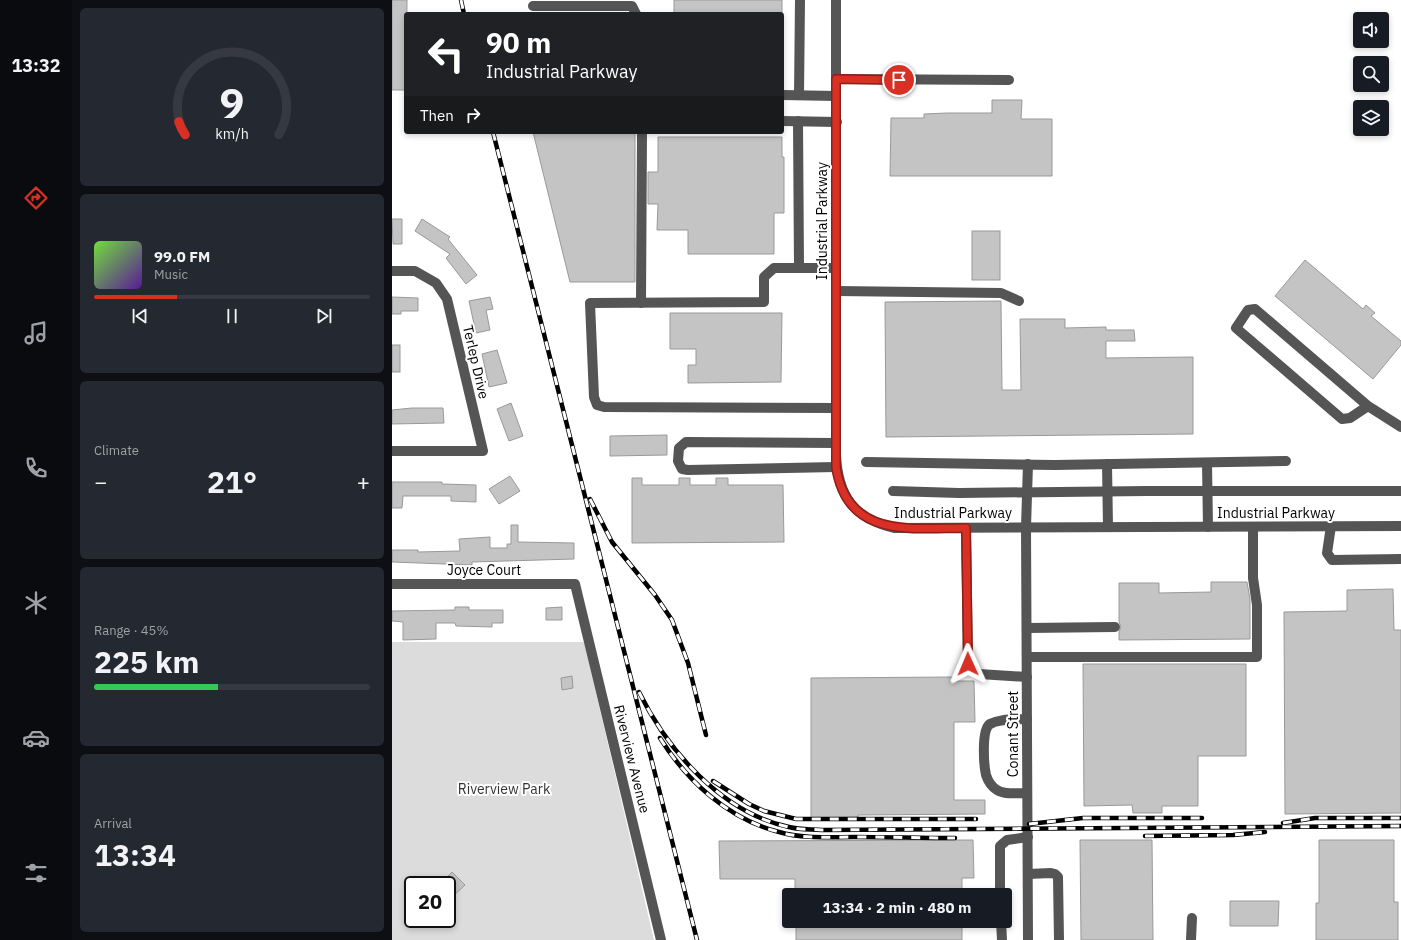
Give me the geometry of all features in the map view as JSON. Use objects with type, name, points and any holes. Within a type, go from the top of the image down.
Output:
[{"type":"street","points":[[799,95],[800,0]]},
{"type":"street","name":"Industrial Parkway","points":[[836,0],[836,467],[838,481],[847,500],[857,511],[874,523],[895,528],[1401,526]]},
{"type":"street","points":[[533,6],[632,6],[635,12]]},
{"type":"street","points":[[836,79],[1009,80]]},
{"type":"street","points":[[784,95],[836,96]]},
{"type":"street","points":[[784,121],[836,122]]},
{"type":"street","points":[[798,121],[799,268]]},
{"type":"street","points":[[642,134],[642,303]]},
{"type":"street","points":[[836,268],[774,268],[764,277],[764,302],[590,304],[594,397],[597,405],[604,407],[836,408]]},
{"type":"street","name":"Terlep Drive","points":[[392,271],[415,271],[436,283],[447,299],[483,451],[392,451]]},
{"type":"street","points":[[836,291],[1001,293],[1019,301]]},
{"type":"street","points":[[1368,406],[1350,418],[1342,419],[1236,328],[1248,310],[1255,309],[1368,406],[1401,427]]},
{"type":"street","points":[[836,444],[686,442],[679,448],[678,461],[682,469],[688,470],[836,467]]},
{"type":"street","points":[[866,462],[1107,464],[1286,461]]},
{"type":"street","points":[[1208,463],[1208,527]]},
{"type":"street","name":"Conant Street","points":[[1028,464],[1026,527],[1028,940]]},
{"type":"street","points":[[1107,464],[1108,527]]},
{"type":"street","points":[[893,492],[959,493],[1208,490],[1401,491]]},
{"type":"street","points":[[1331,526],[1327,553],[1332,560],[1401,559]]},
{"type":"street","points":[[1027,657],[1257,657],[1257,605],[1253,578],[1253,527]]},
{"type":"street","points":[[966,528],[968,664],[972,671],[979,674],[1027,677]]},
{"type":"street","name":"Joyce Court","points":[[392,584],[575,584]]},
{"type":"street","name":"Riverview Avenue","points":[[575,584],[661,940]]},
{"type":"street","points":[[1027,628],[1116,627]]},
{"type":"street","points":[[1027,719],[1004,720],[990,724],[986,730],[984,739],[986,776],[993,787],[1002,792],[1027,793]]},
{"type":"street","points":[[1000,888],[1000,846],[1007,840],[1028,837]]},
{"type":"street","points":[[1028,874],[1052,873],[1058,877],[1059,940]]},
{"type":"street","points":[[1192,918],[1192,940]]},
{"type":"street","points":[[1001,928],[1002,940]]},
{"type":"green space","name":"Riverview Park","points":[[392,642],[584,642],[654,940],[392,940]]},
{"type":"building","points":[[392,0],[407,0],[407,12],[404,12],[404,90],[392,90]]},
{"type":"building","points":[[674,0],[782,0],[782,12],[674,12]]},
{"type":"building","points":[[992,100],[1022,100],[1021,119],[1052,119],[1052,176],[890,176],[891,118],[924,118],[924,114],[992,113]]},
{"type":"building","points":[[533,134],[635,134],[635,282],[570,282]]},
{"type":"building","points":[[658,137],[782,137],[782,157],[784,157],[784,213],[774,213],[774,254],[688,254],[688,230],[657,230],[658,204],[648,204],[648,172],[658,172]]},
{"type":"building","points":[[392,219],[402,219],[402,244],[393,244]]},
{"type":"building","points":[[422,219],[450,237],[448,239],[477,275],[466,284],[446,258],[450,254],[415,231]]},
{"type":"building","points":[[972,231],[1000,231],[1000,280],[972,280]]},
{"type":"building","points":[[1305,260],[1363,309],[1366,305],[1375,313],[1371,316],[1401,341],[1401,345],[1373,379],[1275,296]]},
{"type":"building","points":[[392,297],[418,298],[418,311],[401,311],[401,314],[392,314]]},
{"type":"building","points":[[490,297],[493,309],[486,310],[490,330],[476,333],[469,301]]},
{"type":"building","points":[[1001,301],[1002,390],[1021,390],[1020,319],[1065,319],[1065,328],[1106,327],[1106,330],[1134,330],[1135,341],[1106,341],[1106,358],[1193,357],[1193,434],[886,437],[885,302]]},
{"type":"building","points":[[670,313],[782,313],[781,382],[688,383],[688,365],[696,365],[696,349],[670,349]]},
{"type":"building","points":[[392,345],[400,345],[400,372],[392,372]]},
{"type":"building","points":[[497,350],[507,383],[489,387],[482,354]]},
{"type":"building","points":[[511,403],[523,436],[509,441],[497,409]]},
{"type":"building","points":[[412,408],[443,408],[444,423],[392,424],[392,410]]},
{"type":"building","points":[[667,435],[667,455],[610,456],[610,436]]},
{"type":"building","points":[[510,476],[520,491],[499,504],[489,489]]},
{"type":"building","points":[[632,478],[642,478],[642,485],[679,485],[679,478],[690,478],[690,485],[716,485],[716,478],[728,478],[728,485],[783,485],[784,542],[632,543]]},
{"type":"building","points":[[392,482],[442,482],[442,484],[476,485],[476,502],[451,501],[451,496],[403,496],[402,508],[392,508]]},
{"type":"building","points":[[511,525],[518,525],[518,542],[574,543],[574,559],[472,562],[472,565],[392,562],[392,550],[418,550],[418,552],[460,551],[459,539],[490,537],[490,548],[507,548],[507,544],[511,544]]},
{"type":"building","points":[[1211,582],[1247,582],[1250,599],[1250,639],[1119,640],[1119,632],[1121,627],[1119,622],[1119,583],[1159,583],[1159,593],[1211,592]]},
{"type":"building","points":[[1393,589],[1394,630],[1401,630],[1401,813],[1285,814],[1284,612],[1347,611],[1347,590]]},
{"type":"building","points":[[455,607],[469,607],[469,610],[503,610],[503,623],[492,623],[492,627],[456,626],[455,623],[436,623],[436,639],[403,640],[403,622],[392,621],[392,611],[455,610]]},
{"type":"building","points":[[562,607],[562,620],[546,620],[546,608]]},
{"type":"building","points":[[1083,664],[1246,664],[1246,756],[1198,756],[1198,806],[1162,806],[1162,813],[1133,813],[1132,805],[1084,806]]},
{"type":"building","points":[[572,676],[573,688],[562,690],[561,678]]},
{"type":"building","points":[[953,677],[953,681],[974,681],[975,722],[954,722],[954,800],[985,800],[985,814],[858,815],[858,817],[811,818],[811,678]]},
{"type":"building","points":[[973,840],[974,878],[962,878],[962,888],[795,888],[795,879],[720,879],[719,841]]},
{"type":"building","points":[[1080,840],[1152,840],[1153,940],[1081,940]]},
{"type":"building","points":[[1319,840],[1394,840],[1394,902],[1398,902],[1398,940],[1316,940],[1316,903],[1319,903]]},
{"type":"building","points":[[452,872],[456,876],[448,876]]},
{"type":"building","points":[[456,876],[465,885],[456,893]]},
{"type":"building","points":[[1230,901],[1279,901],[1278,926],[1230,926]]},
{"type":"building","points":[[796,928],[962,928],[962,940],[796,940]]},
{"type":"railway","points":[[461,0],[464,12]]},
{"type":"railway","points":[[494,134],[697,940]]},
{"type":"railway","points":[[590,499],[612,542],[655,595],[672,620],[688,663],[706,735]]},
{"type":"railway","points":[[639,692],[665,736],[700,776],[720,794],[741,808],[765,820],[793,828],[822,830],[1401,826]]},
{"type":"railway","points":[[660,738],[683,769],[710,796],[726,808],[760,826],[779,832],[807,837],[955,838]]},
{"type":"railway","points":[[713,781],[749,804],[764,811],[796,819],[976,819]]},
{"type":"railway","points":[[1029,824],[1083,818],[1202,818]]},
{"type":"railway","points":[[1283,823],[1315,818],[1401,818]]},
{"type":"railway","points":[[1145,836],[1233,835],[1265,832]]},
{"type":"route","points":[[899,80],[836,79],[836,467],[838,481],[847,500],[857,511],[874,523],[895,528],[966,528],[968,664]]}]
